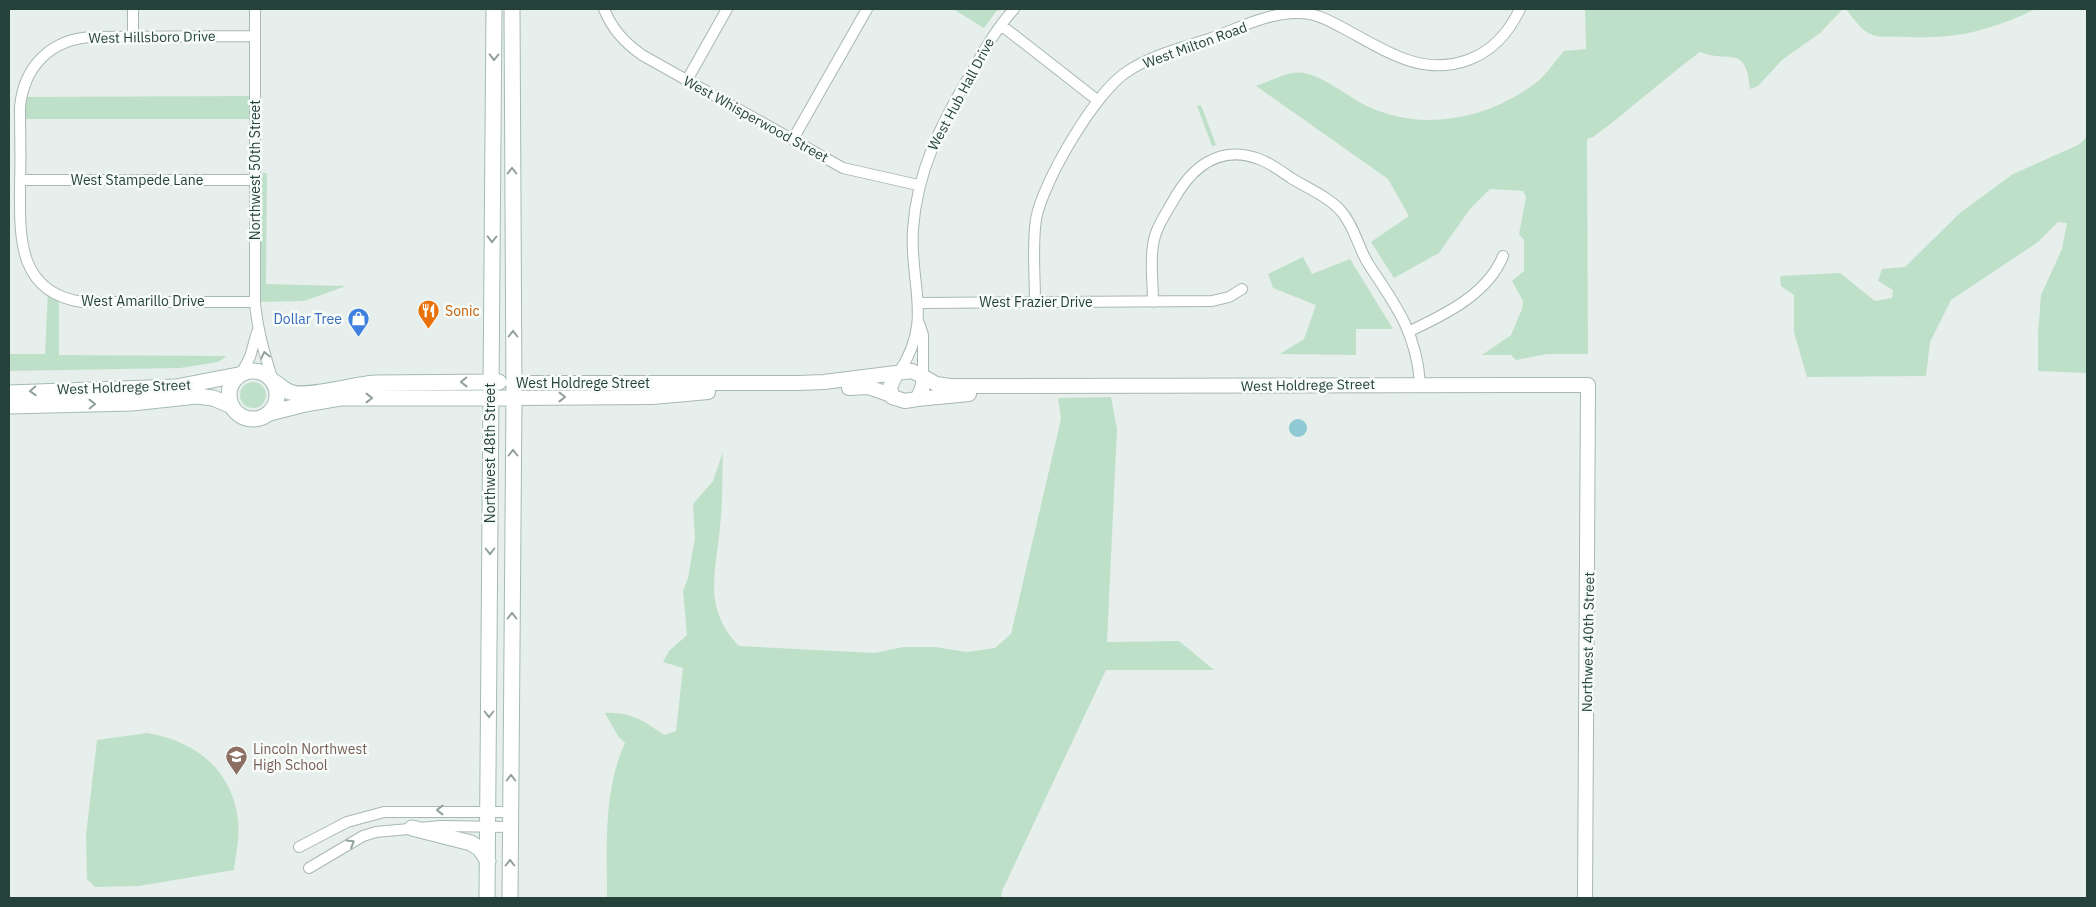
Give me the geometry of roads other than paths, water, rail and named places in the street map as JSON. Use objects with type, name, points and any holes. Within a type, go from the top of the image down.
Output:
[{"type":"main road","name":"Northwest 48th Street","points":[[487,898],[494,9]]},
{"type":"main road","name":"Northwest 48th Street","points":[[510,898],[513,390],[512,9]]},
{"type":"main road","points":[[257,371],[272,380],[278,394],[277,401],[270,413],[259,419],[251,419],[236,413],[229,400],[230,386],[240,375],[257,371]]},
{"type":"main road","name":"West Holdrege Street","points":[[9,393],[176,386],[240,375]]},
{"type":"main road","name":"West Holdrege Street","points":[[272,380],[289,392],[306,394],[375,383],[490,382],[513,390]]},
{"type":"main road","name":"West Holdrege Street","points":[[270,413],[340,398],[490,398],[513,390]]},
{"type":"main road","name":"West Holdrege Street","points":[[9,406],[132,403],[197,396],[213,398],[232,406]]},
{"type":"main road","points":[[412,828],[471,843],[480,849],[488,862]]},
{"type":"street","points":[[133,9],[133,36]]},
{"type":"street","name":"Northwest 50th Street","points":[[240,375],[250,357],[257,332],[254,180],[255,9]]},
{"type":"street","name":"West Whisperwood Street","points":[[604,9],[610,23],[631,47],[843,168],[918,185]]},
{"type":"street","points":[[687,80],[727,9]]},
{"type":"street","points":[[793,139],[867,9]]},
{"type":"street","name":"West Hub Hall Drive","points":[[919,322],[919,303],[912,243],[918,185],[940,127],[1000,25],[1014,9]]},
{"type":"street","name":"West Milton Road","points":[[1035,302],[1035,230],[1040,202],[1097,100],[1115,80],[1139,64],[1273,12],[1300,13],[1322,17],[1396,57],[1431,66],[1449,65],[1484,53],[1510,28],[1520,9]]},
{"type":"street","points":[[1000,25],[1097,100]]},
{"type":"street","name":"West Hillsboro Drive","points":[[20,107],[30,73],[51,49],[81,37],[255,36]]},
{"type":"street","points":[[9,107],[20,107],[20,180]]},
{"type":"street","points":[[1153,302],[1152,252],[1155,237],[1183,183],[1193,172],[1213,159],[1224,156],[1247,156],[1268,164],[1334,204],[1341,211],[1367,261],[1392,297],[1410,331],[1417,360],[1420,384]]},
{"type":"street","name":"West Stampede Lane","points":[[20,180],[254,180]]},
{"type":"street","name":"West Amarillo Drive","points":[[20,180],[21,244],[29,268],[48,290],[59,296],[82,302],[255,302]]},
{"type":"street","points":[[1410,331],[1437,318],[1475,292],[1498,268],[1503,256]]},
{"type":"street","name":"West Frazier Drive","points":[[919,303],[1212,301],[1229,297],[1242,289]]},
{"type":"street","points":[[919,322],[923,335],[922,389],[917,398],[899,401],[891,395],[891,383],[914,346],[919,322]]},
{"type":"street","name":"Northwest 50th Street","points":[[257,332],[262,340],[272,380]]},
{"type":"street","points":[[898,373],[912,371],[923,376]]},
{"type":"street","name":"West Holdrege Street","points":[[513,390],[798,384],[898,373]]},
{"type":"street","name":"West Holdrege Street","points":[[923,376],[942,386],[1588,385]]},
{"type":"street","name":"Northwest 40th Street","points":[[1586,898],[1588,385]]},
{"type":"street","name":"West Holdrege Street","points":[[513,390],[652,397],[688,393],[806,391],[861,387],[874,388],[891,395]]},
{"type":"street","name":"West Holdrege Street","points":[[917,398],[1027,387]]},
{"type":"street","points":[[299,847],[347,822],[397,810],[511,819]]},
{"type":"street","points":[[309,868],[363,836],[393,829],[441,826],[488,818],[511,819]]},
{"type":"water","points":[[1294,419],[1302,419],[1307,424],[1305,435],[1294,437],[1289,432],[1289,424]]},
{"type":"place","name":"Sonic","points":[[429,330]]},
{"type":"place","name":"Dollar Tree","points":[[358,338]]},
{"type":"place","name":"Lincoln Northwest High School","points":[[237,776]]}]
